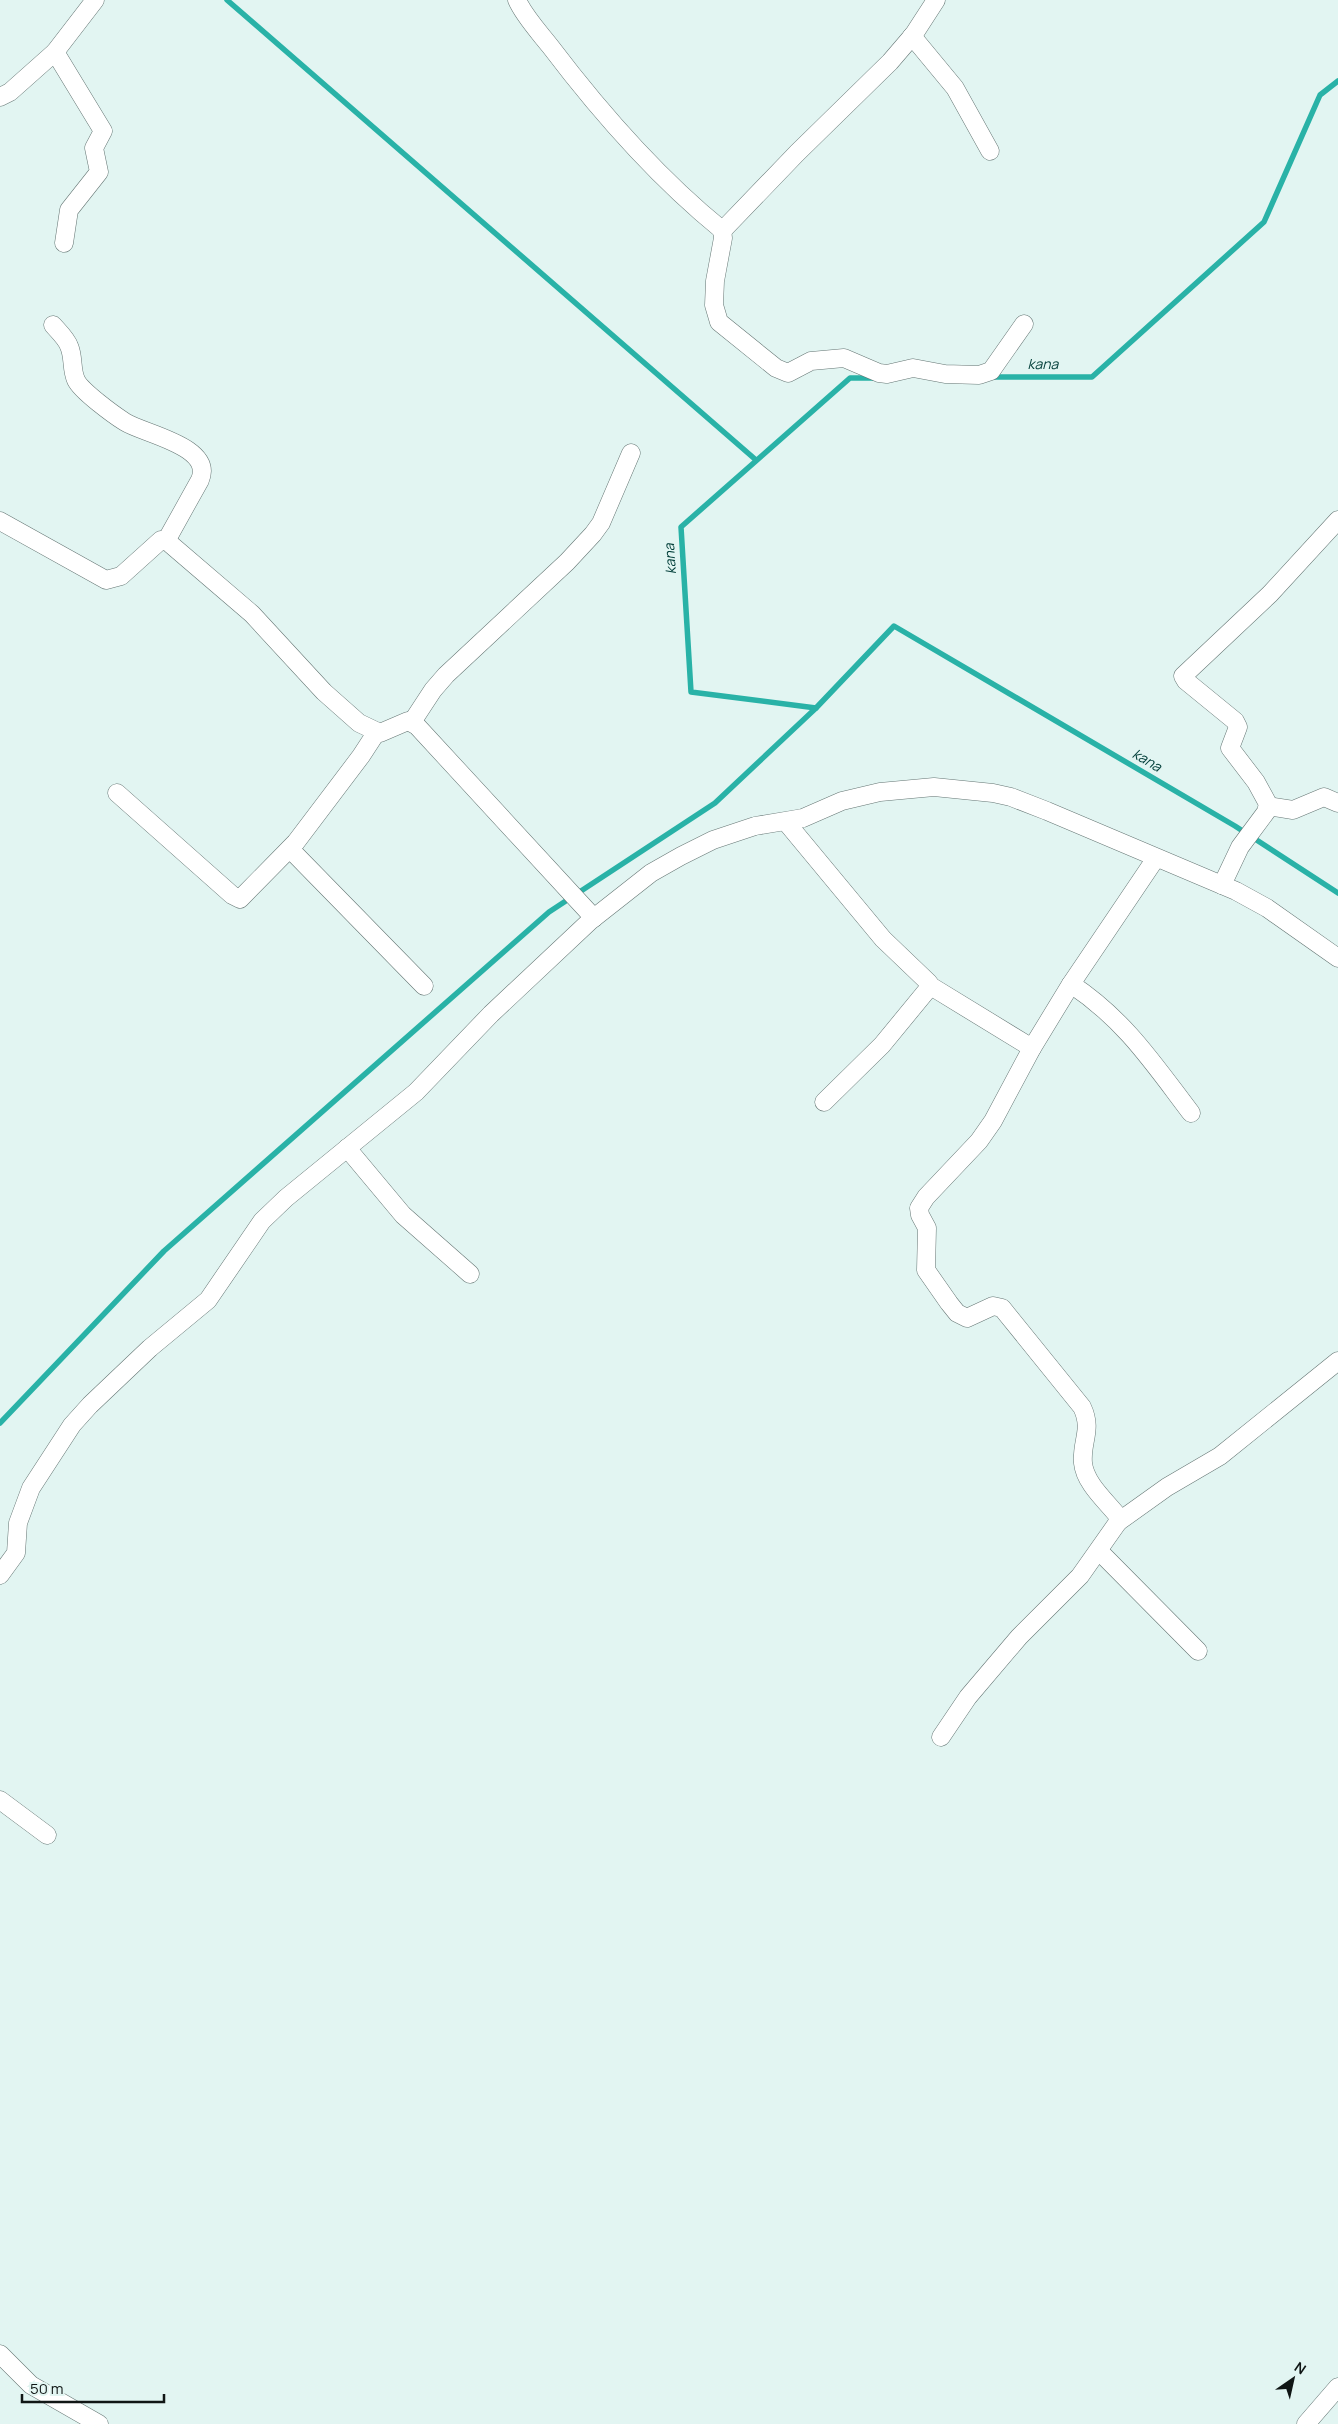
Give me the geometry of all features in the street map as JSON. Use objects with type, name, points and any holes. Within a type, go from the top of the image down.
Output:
[{"type":"street","points":[[0,96],[10,92],[55,52],[95,0]]},
{"type":"street","points":[[517,0],[564,64],[644,156],[689,203],[722,231]]},
{"type":"street","points":[[936,0],[912,36],[890,62],[797,153],[722,231],[714,305],[719,322],[784,372],[788,373],[819,359],[844,358],[880,373],[892,373],[913,368],[945,374],[984,374],[991,371],[1024,324]]},
{"type":"street","points":[[912,36],[955,88],[990,151]]},
{"type":"street","points":[[55,52],[103,131],[94,148],[99,172],[68,210],[64,243]]},
{"type":"street","points":[[53,325],[70,346],[74,375],[81,387],[130,425],[182,446],[201,465],[200,480],[166,541]]},
{"type":"street","points":[[412,722],[433,690],[446,676],[567,562],[593,534],[601,523],[631,453]]},
{"type":"street","points":[[1222,885],[1246,837],[1267,809],[1267,798],[1230,748],[1238,727],[1235,721],[1186,681],[1183,676],[1270,594],[1338,520]]},
{"type":"street","points":[[0,521],[106,580],[121,576],[155,543],[161,540],[166,541],[252,614],[324,692],[359,723],[376,732],[386,731],[406,721],[412,722],[594,918]]},
{"type":"street","points":[[117,793],[237,899],[242,899],[290,849],[362,756],[376,732]]},
{"type":"street","points":[[0,1575],[16,1553],[18,1523],[31,1488],[72,1425],[90,1405],[150,1348],[208,1300],[254,1232],[274,1209],[416,1092],[491,1014],[594,918],[651,873],[680,856],[744,829],[786,822],[863,795],[934,787],[972,790],[1011,797],[1222,885],[1267,908],[1338,958]]},
{"type":"street","points":[[1267,809],[1293,810],[1324,797],[1338,803]]},
{"type":"street","points":[[786,822],[883,939],[927,980],[929,985],[1032,1048]]},
{"type":"street","points":[[290,849],[424,986]]},
{"type":"street","points":[[1118,1522],[1117,1515],[1091,1483],[1085,1471],[1083,1462],[1088,1418],[1072,1392],[1002,1308],[993,1306],[967,1318],[961,1316],[930,1278],[925,1265],[927,1228],[920,1215],[919,1208],[926,1197],[979,1141],[993,1121],[1032,1048],[1071,984],[1156,858]]},
{"type":"street","points":[[1071,984],[1100,1005],[1134,1038],[1190,1113]]},
{"type":"street","points":[[824,1102],[882,1045],[928,989],[929,985]]},
{"type":"street","points":[[347,1148],[403,1215],[470,1274]]},
{"type":"street","points":[[941,1737],[968,1696],[1019,1637],[1066,1592],[1099,1551],[1118,1522],[1167,1487],[1220,1456],[1338,1361]]},
{"type":"street","points":[[1099,1551],[1198,1651]]},
{"type":"street","points":[[0,1800],[47,1835]]},
{"type":"street","points":[[0,2354],[31,2385],[99,2424]]},
{"type":"street","points":[[1306,2424],[1338,2387]]},
{"type":"waterway","points":[[227,0],[756,460]]},
{"type":"waterway","name":"kana","points":[[990,377],[1092,377],[1264,222],[1320,95],[1338,81]]},
{"type":"waterway","name":"kana","points":[[875,378],[850,378],[681,527],[691,692],[816,708],[894,626],[1235,826],[1338,893]]},
{"type":"waterway","points":[[0,1423],[164,1251],[549,912],[715,803],[816,708]]}]
